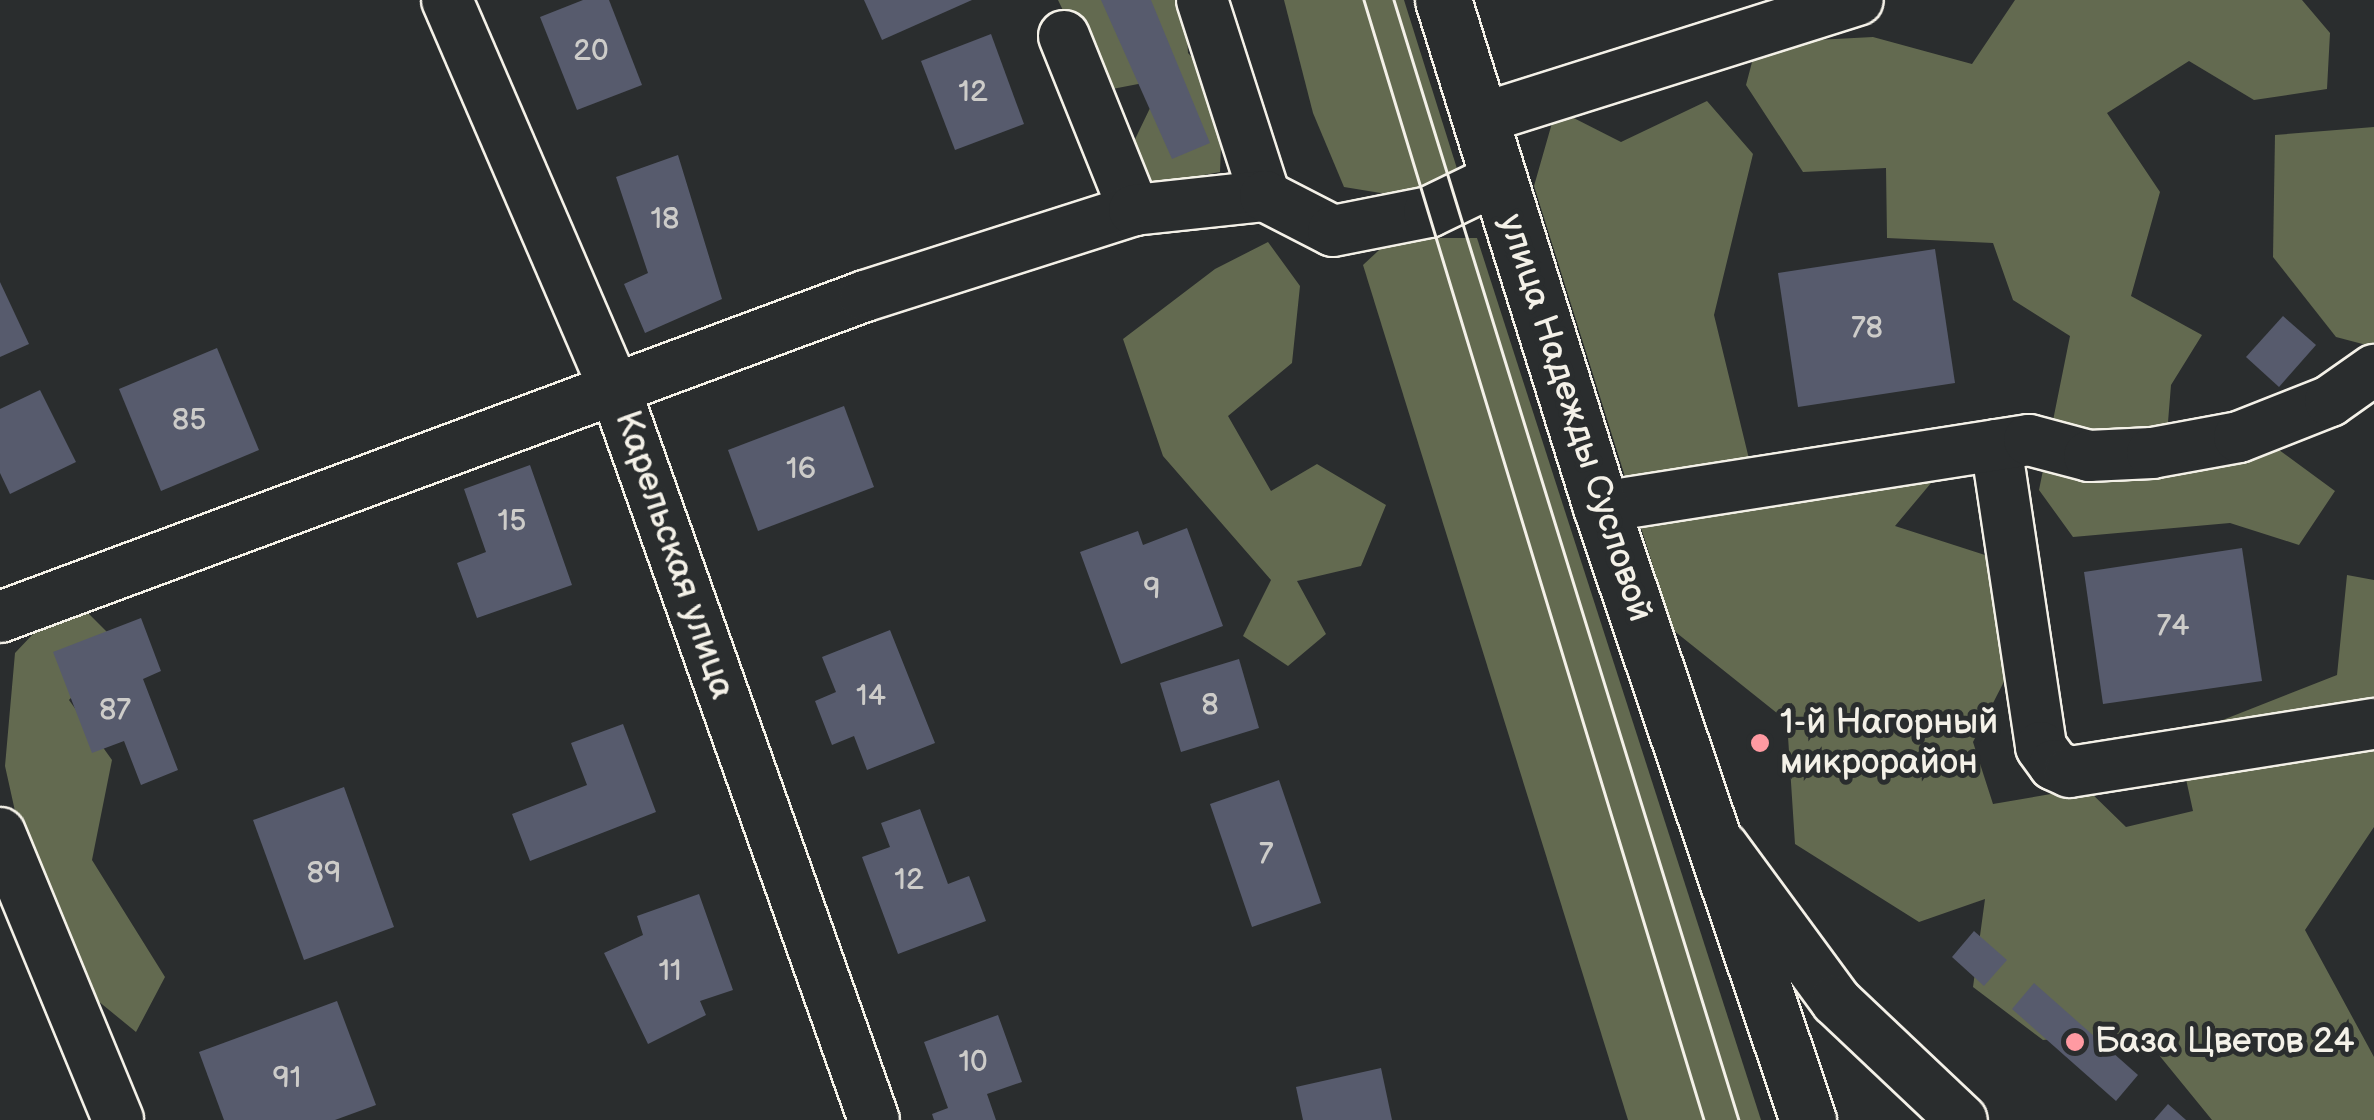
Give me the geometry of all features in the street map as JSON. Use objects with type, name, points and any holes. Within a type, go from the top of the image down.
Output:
[{"type":"main road","name":"улица Надежды Сусловой","points":[[1443,0],[1601,508],[1808,1120]]},
{"type":"street","name":"Карельская улица","points":[[447,0],[616,392],[874,1120]]},
{"type":"street","points":[[1202,0],[1265,196]]},
{"type":"street","points":[[1480,119],[1858,0]]},
{"type":"street","points":[[1064,36],[1134,210]]},
{"type":"street","points":[[0,617],[616,392],[865,296],[1134,210],[1265,196],[1334,231],[1428,212],[1498,178]]},
{"type":"street","points":[[1601,508],[2029,440],[2105,455],[2239,437],[2330,401],[2374,370]]},
{"type":"street","points":[[1996,446],[2041,746],[2054,765],[2070,772],[2374,724]]},
{"type":"street","points":[[0,832],[118,1120]]},
{"type":"street","name":"улица Надежды Сусловой","points":[[1713,834],[1836,1001],[1962,1120]]},
{"type":"green space","points":[[1058,0],[1185,0],[1188,53],[1223,92],[1220,172],[1140,187],[1125,160],[1164,79],[1102,91]]},
{"type":"green space","points":[[1284,0],[1404,0],[1459,175],[1393,195],[1344,187],[1313,113]]},
{"type":"green space","points":[[2015,0],[2302,0],[2330,33],[2327,89],[2254,100],[2189,61],[2107,113],[2160,192],[2131,296],[2202,335],[2171,385],[2164,472],[2275,447],[2335,491],[2299,545],[2230,523],[2073,537],[2039,490],[2070,336],[2013,300],[1993,243],[1887,238],[1886,168],[1803,172],[1746,85],[1757,43],[1873,37],[1972,64]]},
{"type":"green space","points":[[1707,101],[1753,154],[1714,315],[1750,463],[1947,464],[1895,526],[1985,555],[2011,668],[1973,742],[1993,804],[2086,788],[2126,827],[2193,811],[2177,738],[2337,675],[2347,575],[2374,580],[2374,827],[2305,930],[2374,1057],[2374,1120],[2212,1120],[2141,1033],[2043,1040],[1973,987],[1985,899],[1919,922],[1795,844],[1787,721],[1673,630],[1534,186],[1556,109],[1621,142]]},
{"type":"green space","points":[[2374,127],[2374,347],[2336,337],[2273,257],[2275,135]]},
{"type":"green space","points":[[1392,238],[1477,238],[1761,1120],[1628,1120],[1363,265]]},
{"type":"green space","points":[[1268,242],[1300,286],[1292,363],[1228,416],[1271,491],[1317,464],[1386,505],[1361,566],[1297,581],[1326,634],[1288,666],[1243,636],[1271,580],[1163,456],[1123,339],[1215,269]]},
{"type":"green space","points":[[70,595],[120,645],[69,700],[112,760],[92,860],[165,977],[136,1032],[48,960],[5,766],[15,653]]},
{"type":"building","points":[[583,0],[609,0],[642,85],[577,110],[540,17]]},
{"type":"building","points":[[864,0],[972,0],[882,40]]},
{"type":"building","points":[[1101,0],[1151,0],[1210,143],[1172,159]]},
{"type":"building","points":[[991,34],[1024,124],[955,150],[921,61]]},
{"type":"building","points":[[678,155],[722,299],[645,333],[624,284],[648,273],[616,177]]},
{"type":"building","points":[[1935,249],[1955,383],[1798,407],[1778,273]]},
{"type":"building","points":[[0,282],[29,344],[0,357]]},
{"type":"building","points":[[2283,316],[2316,345],[2279,387],[2246,357]]},
{"type":"building","points":[[217,348],[259,450],[161,491],[119,389]]},
{"type":"building","points":[[40,390],[76,462],[10,494],[0,473],[0,409]]},
{"type":"building","points":[[844,406],[874,487],[758,531],[728,450]]},
{"type":"building","points":[[530,465],[572,585],[477,618],[457,563],[486,552],[464,489]]},
{"type":"building","points":[[1187,528],[1223,626],[1121,664],[1080,552],[1138,531],[1143,545]]},
{"type":"building","points":[[2242,548],[2262,681],[2103,704],[2084,572]]},
{"type":"building","points":[[141,618],[161,671],[143,679],[178,770],[141,785],[124,741],[92,753],[53,652]]},
{"type":"building","points":[[890,630],[935,743],[867,770],[854,736],[832,745],[815,701],[836,692],[822,657]]},
{"type":"building","points":[[1239,659],[1259,728],[1181,752],[1160,683]]},
{"type":"building","points":[[623,724],[656,812],[530,861],[512,814],[587,785],[571,743]]},
{"type":"building","points":[[1279,780],[1321,903],[1252,927],[1210,804]]},
{"type":"building","points":[[344,787],[394,927],[304,960],[253,820]]},
{"type":"building","points":[[920,809],[948,884],[969,876],[986,921],[898,954],[862,857],[890,847],[881,823]]},
{"type":"building","points":[[699,894],[733,990],[700,1001],[706,1015],[648,1044],[604,953],[643,935],[637,916]]},
{"type":"building","points":[[1974,931],[2007,960],[1984,986],[1952,957]]},
{"type":"building","name":"База Цветов 24","points":[[2034,983],[2138,1075],[2116,1101],[2012,1009]]},
{"type":"building","points":[[337,1001],[376,1105],[335,1120],[224,1120],[199,1052]]},
{"type":"building","points":[[998,1015],[1022,1082],[987,1094],[996,1120],[934,1120],[932,1114],[948,1108],[924,1042]]},
{"type":"building","points":[[1381,1068],[1392,1120],[1303,1120],[1296,1087]]},
{"type":"building","points":[[2168,1104],[2186,1120],[2154,1120]]},
{"type":"tram line","points":[[1364,0],[1704,1120]]},
{"type":"tram line","points":[[1394,0],[1739,1120]]},
{"type":"place","name":"1-й Нагорный микрорайон","points":[[1760,743]]},
{"type":"place","name":"База Цветов 24","points":[[2075,1042]]}]
